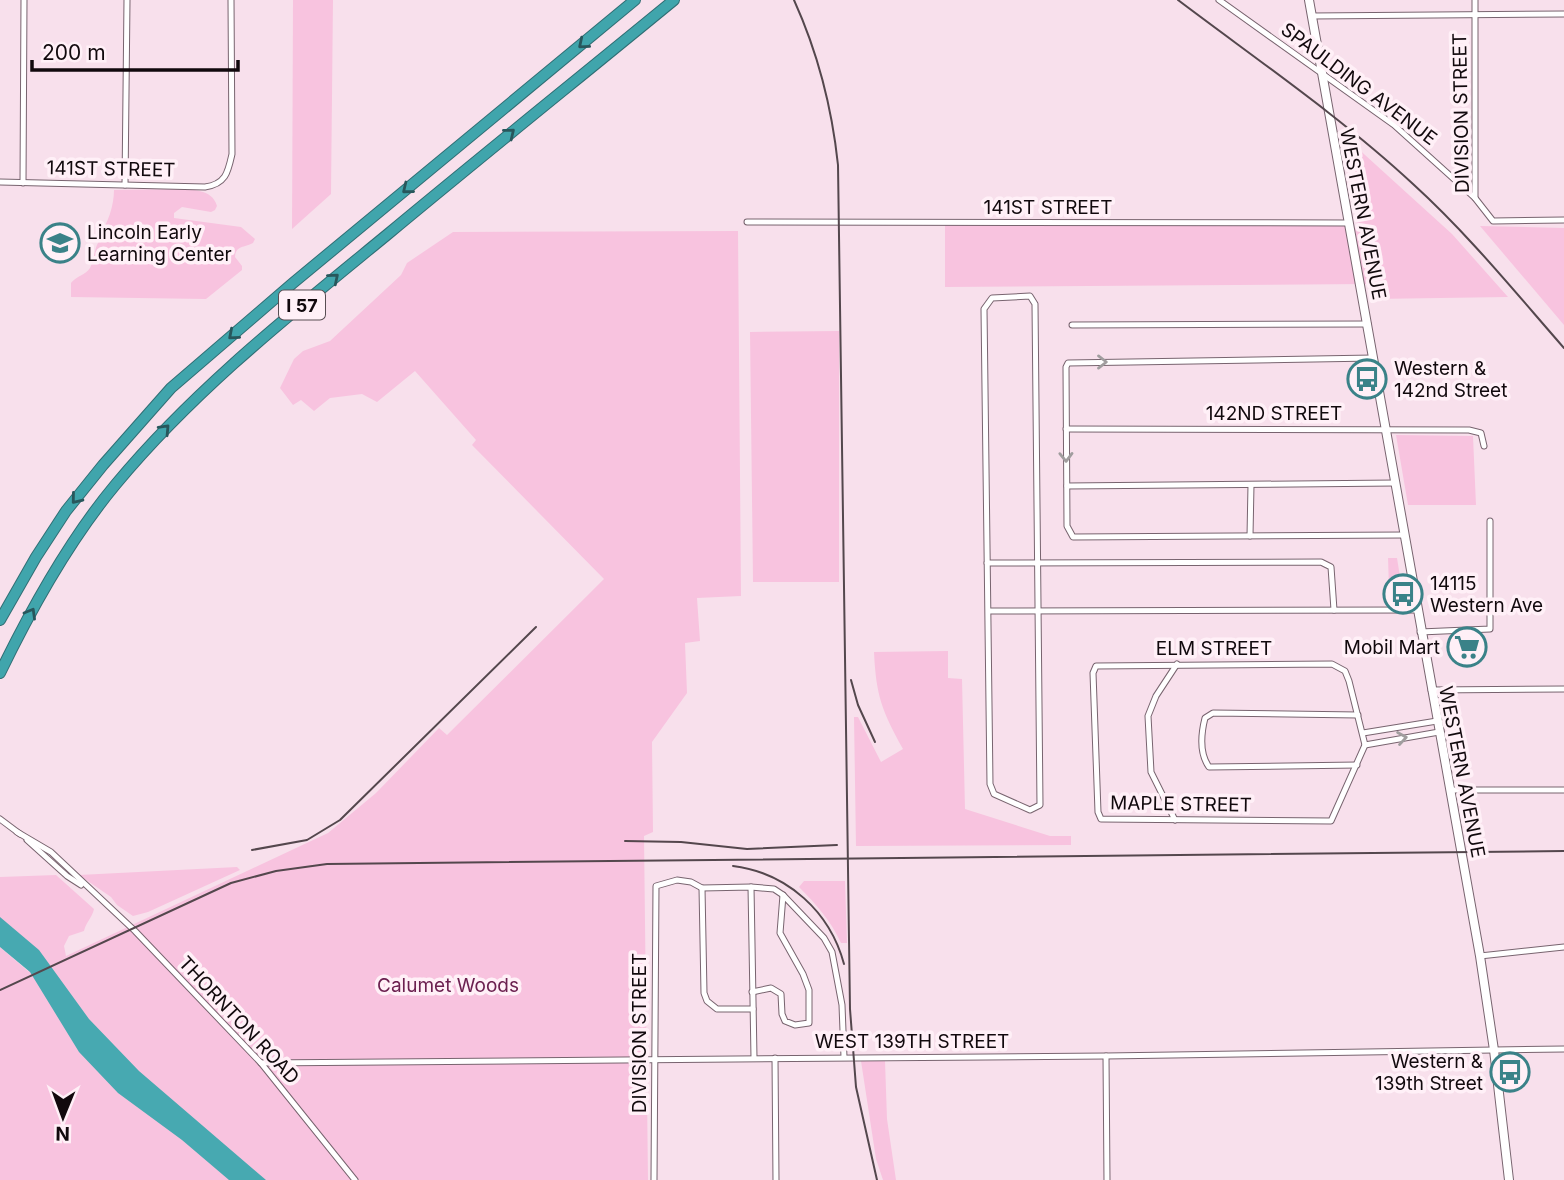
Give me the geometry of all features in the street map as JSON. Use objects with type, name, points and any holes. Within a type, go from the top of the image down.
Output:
[{"type":"highway","name":"I 57","points":[[0,620],[66,511],[171,388],[293,283],[635,0]]},
{"type":"highway","name":"I 57","points":[[0,673],[30,614],[79,535],[114,487],[176,417],[298,308],[674,0]]},
{"type":"main road","name":"WESTERN AVENUE","points":[[1309,0],[1480,956],[1494,1050],[1508,1180]]},
{"type":"street","points":[[23,183],[24,0]]},
{"type":"street","points":[[125,185],[127,0]]},
{"type":"street","name":"141ST STREET","points":[[0,182],[205,187],[220,182],[227,174],[232,154],[231,0]]},
{"type":"street","name":"SPAULDING AVENUE","points":[[1219,0],[1394,125],[1475,198]]},
{"type":"street","name":"DIVISION STREET","points":[[1475,0],[1475,198],[1493,221],[1564,220]]},
{"type":"street","points":[[1312,16],[1564,14]]},
{"type":"street","name":"141ST STREET","points":[[747,222],[1350,223]]},
{"type":"street","points":[[1030,296],[1035,304],[1037,564],[1040,805],[1030,810],[994,794],[990,784],[984,309],[992,298],[1030,296]]},
{"type":"street","points":[[1072,325],[1367,324]]},
{"type":"street","points":[[1374,358],[1072,362],[1066,367],[1068,526],[1073,537],[1404,535]]},
{"type":"street","name":"142ND STREET","points":[[1066,429],[1469,430],[1481,433],[1484,446]]},
{"type":"street","points":[[1067,486],[1395,483]]},
{"type":"street","points":[[1251,485],[1251,536]]},
{"type":"street","points":[[1420,632],[1490,629],[1490,521]]},
{"type":"street","points":[[987,563],[1321,562],[1331,567],[1334,610]]},
{"type":"street","points":[[989,611],[1416,610]]},
{"type":"street","points":[[1175,820],[1150,772],[1148,716],[1156,696],[1177,664]]},
{"type":"street","name":"ELM STREET","points":[[1096,666],[1332,664],[1345,671],[1358,715]]},
{"type":"street","name":"MAPLE STREET","points":[[1096,666],[1093,673],[1097,812],[1101,819],[1331,821],[1357,765]]},
{"type":"street","points":[[1431,690],[1564,689]]},
{"type":"street","points":[[1213,713],[1358,715],[1363,733],[1365,745],[1357,765],[1209,767],[1203,751],[1202,731],[1205,718],[1213,713]]},
{"type":"street","points":[[1363,733],[1437,722]]},
{"type":"street","points":[[1365,745],[1439,732]]},
{"type":"street","points":[[1450,790],[1564,790]]},
{"type":"street","name":"THORNTON ROAD","points":[[0,819],[135,931],[261,1063],[355,1180]]},
{"type":"street","name":"DIVISION STREET","points":[[654,1180],[656,886],[677,880],[691,882],[702,888]]},
{"type":"street","points":[[751,887],[754,1058]]},
{"type":"street","points":[[753,1009],[717,1009],[707,1001],[704,993],[702,888],[774,889],[824,938],[832,952],[842,1005],[844,1057]]},
{"type":"street","points":[[752,992],[771,988],[780,994],[785,1021],[795,1025],[808,1023],[809,990],[780,933],[783,895]]},
{"type":"street","points":[[1480,956],[1564,947]]},
{"type":"street","name":"WEST 139TH STREET","points":[[261,1063],[1564,1049]]},
{"type":"street","points":[[1106,1056],[1107,1180]]},
{"type":"street","points":[[775,1058],[776,1180]]},
{"type":"green space","points":[[293,0],[333,0],[331,194],[292,229]]},
{"type":"green space","points":[[1343,135],[1452,234],[1508,297],[1373,299],[1368,284],[945,287],[945,223],[1350,223],[1358,231]]},
{"type":"green space","points":[[176,189],[206,193],[217,206],[211,212],[182,207],[174,213],[174,218],[241,227],[255,239],[236,253],[235,257],[242,270],[206,299],[71,297],[71,283],[92,264],[100,240],[98,236],[110,215],[114,190]]},
{"type":"green space","points":[[1480,226],[1564,228],[1564,325]]},
{"type":"green space","name":"Calumet Woods","points":[[738,231],[741,596],[697,598],[700,641],[685,643],[687,693],[652,742],[653,832],[644,836],[648,1180],[0,1180],[0,947],[29,972],[0,920],[0,877],[56,875],[94,909],[84,931],[69,936],[64,946],[66,956],[328,833],[376,793],[439,728],[447,735],[604,579],[472,445],[476,440],[415,371],[377,402],[362,394],[330,398],[314,411],[301,400],[293,405],[280,388],[294,359],[303,351],[330,341],[401,275],[407,263],[453,232]]},
{"type":"green space","points":[[839,331],[839,582],[753,582],[750,332]]},
{"type":"green space","points":[[1396,435],[1473,436],[1476,505],[1408,505]]},
{"type":"green space","points":[[1388,558],[1397,558],[1402,589],[1389,590]]},
{"type":"green space","points":[[948,651],[948,678],[962,679],[965,809],[1050,836],[1071,836],[1071,845],[856,846],[854,717],[858,717],[881,762],[903,749],[881,703],[874,652]]},
{"type":"green space","points":[[237,867],[240,870],[148,912],[133,916],[79,875]]},
{"type":"green space","points":[[804,881],[845,881],[847,943],[841,943],[823,913],[799,887]]},
{"type":"green space","points":[[861,1061],[885,1061],[887,1119],[896,1180],[883,1180],[876,1159]]},
{"type":"water","points":[[0,917],[39,950],[89,1019],[139,1071],[266,1180],[229,1180],[182,1140],[118,1093],[79,1052],[30,972],[0,947]]},
{"type":"railway","points":[[794,0],[823,81],[838,165],[850,1009],[856,1087],[877,1180]]},
{"type":"railway","points":[[1178,0],[1328,112],[1413,184],[1472,243],[1564,348]]},
{"type":"railway","points":[[252,850],[307,840],[340,820],[536,627]]},
{"type":"railway","points":[[851,680],[858,705],[875,742]]},
{"type":"railway","points":[[625,841],[681,842],[747,849],[837,845]]},
{"type":"railway","points":[[0,990],[231,883],[276,871],[327,864],[1564,851]]},
{"type":"railway","points":[[733,866],[772,877],[804,898],[828,928],[844,964]]},
{"type":"place","name":"Lincoln Early Learning Center","points":[[60,243]]},
{"type":"place","name":"Western & 142nd Street","points":[[1367,379]]},
{"type":"place","name":"14115 Western Ave","points":[[1403,594]]},
{"type":"place","name":"Mobil Mart","points":[[1467,647]]},
{"type":"place","name":"Western & 139th Street","points":[[1510,1072]]}]
